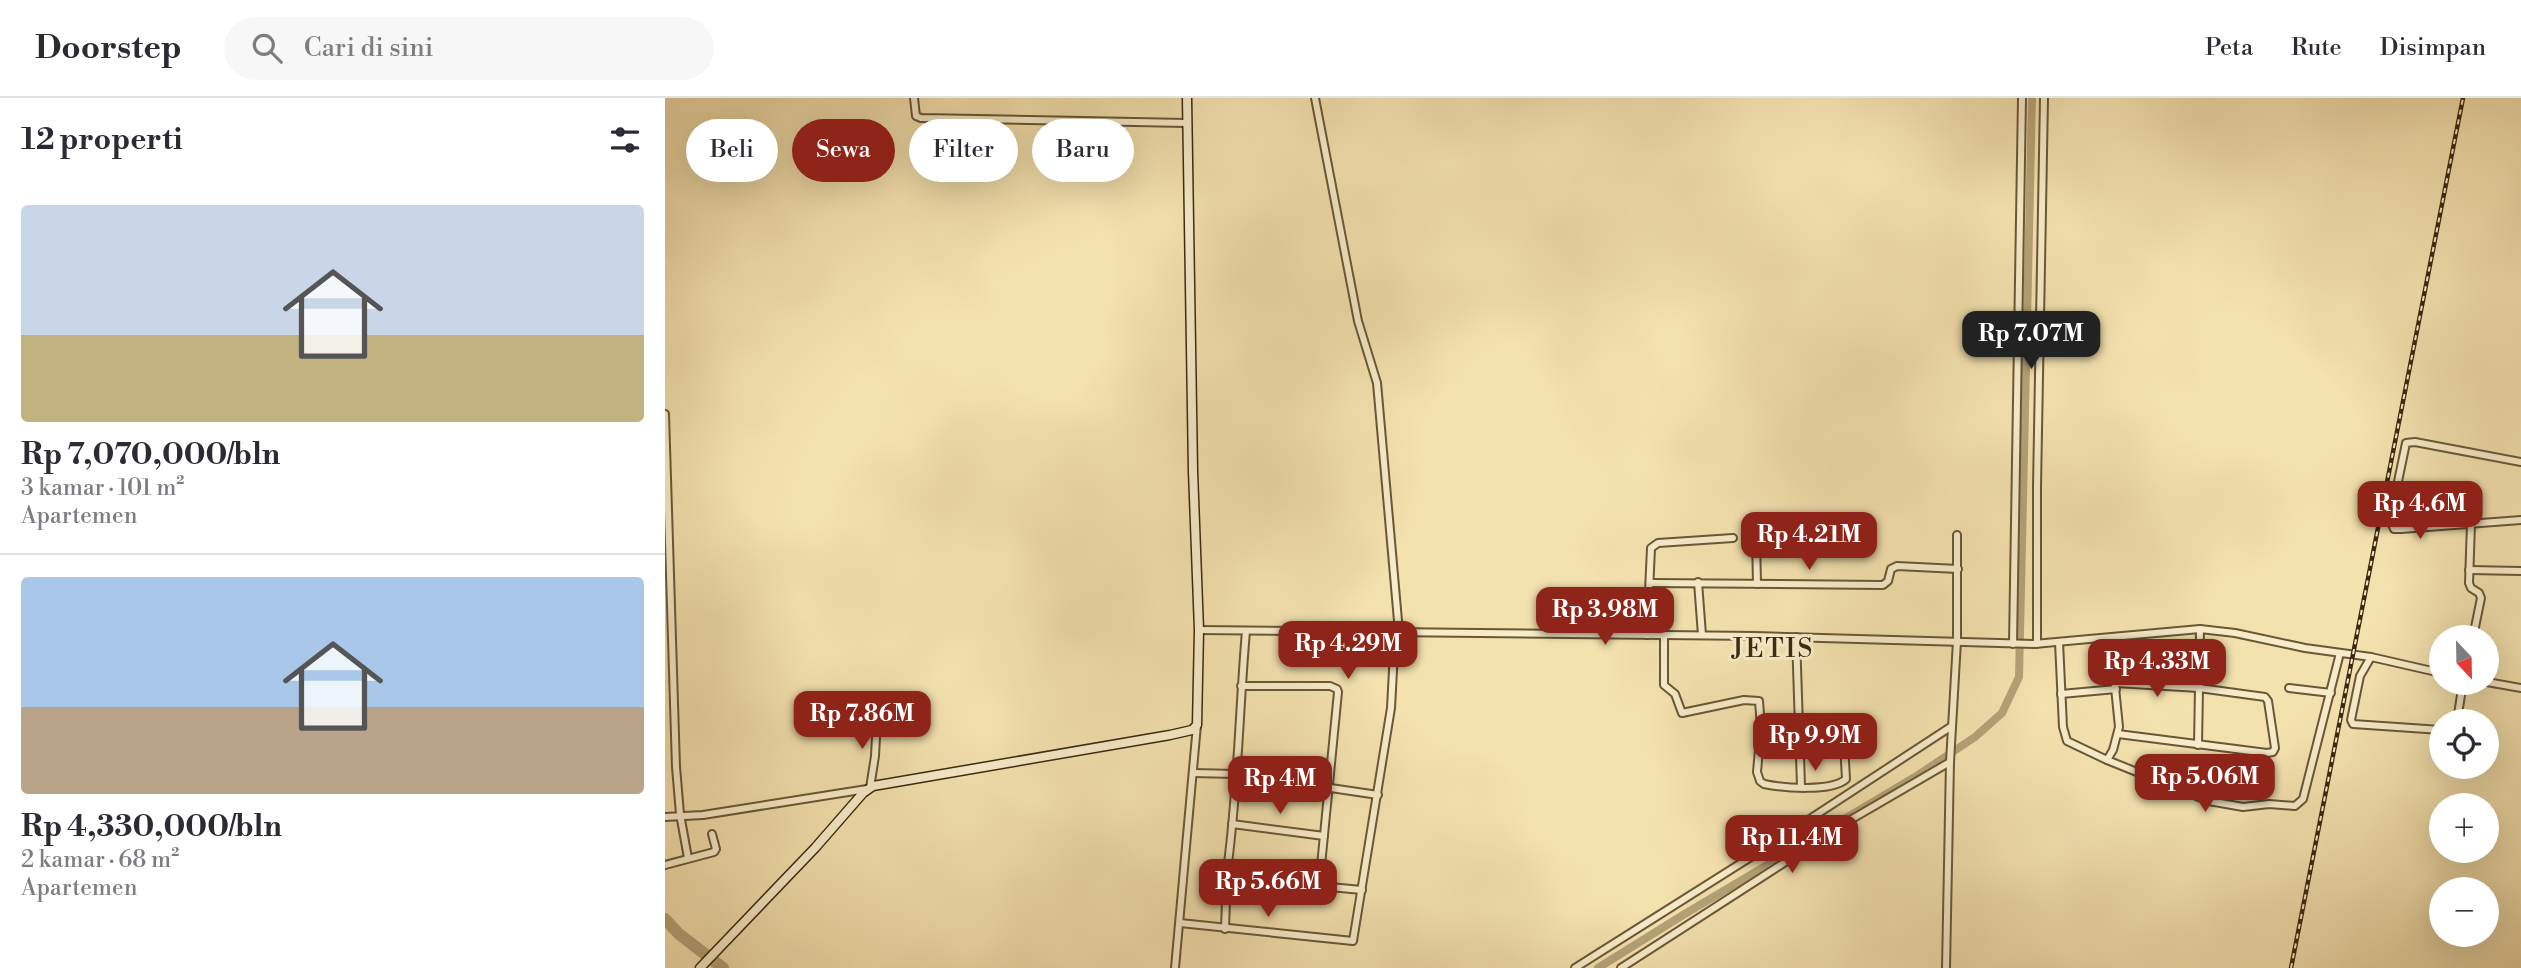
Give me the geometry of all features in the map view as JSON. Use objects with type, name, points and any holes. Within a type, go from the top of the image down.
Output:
[{"type":"main road","points":[[701,967],[869,788],[907,779],[1170,735],[1192,730],[1197,725],[1199,630],[1194,528],[1187,98]]},
{"type":"street","points":[[914,98],[915,113],[919,118],[1187,123]]},
{"type":"street","points":[[1180,923],[1353,941],[1378,795],[1394,683],[1397,632],[1377,383],[1358,321],[1315,98]]},
{"type":"street","points":[[2014,644],[2022,98]]},
{"type":"street","points":[[2036,644],[2044,98]]},
{"type":"street","points":[[665,414],[676,767],[680,814],[688,859]]},
{"type":"street","points":[[2521,462],[2415,442],[2406,443],[2397,478],[2391,525],[2401,529],[2521,520]]},
{"type":"street","points":[[2471,523],[2470,586],[2481,598],[2475,625]]},
{"type":"street","points":[[1946,968],[1952,726],[1957,641],[1957,535]]},
{"type":"street","points":[[1647,635],[1651,548],[1655,544],[1733,538]]},
{"type":"street","points":[[1756,540],[1757,584]]},
{"type":"street","points":[[1651,583],[1883,585],[1888,581],[1891,569],[1897,566],[1958,569]]},
{"type":"street","points":[[2469,570],[2521,571]]},
{"type":"street","points":[[1698,582],[1702,635]]},
{"type":"street","points":[[1199,630],[1702,635],[2036,644],[2200,629],[2371,657],[2429,670]]},
{"type":"street","points":[[2198,746],[2200,629]]},
{"type":"street","points":[[1225,929],[1246,631]]},
{"type":"street","points":[[1664,635],[1664,685],[1675,694],[1681,712],[1744,700],[1758,700],[1761,727],[1760,781],[1769,785],[1829,787],[1846,779]]},
{"type":"street","points":[[1796,637],[1801,786]]},
{"type":"street","points":[[2107,760],[2118,734],[2110,638]]},
{"type":"street","points":[[2059,642],[2063,727],[2067,741],[2107,760],[2221,804],[2243,807],[2269,804],[2295,806],[2302,802],[2340,653]]},
{"type":"street","points":[[2371,657],[2360,676],[2351,720],[2353,724],[2429,729]]},
{"type":"street","points":[[2499,684],[2521,688]]},
{"type":"street","points":[[1241,686],[1330,686],[1337,689],[1319,886]]},
{"type":"street","points":[[2061,694],[2116,686],[2199,688],[2265,697],[2268,701],[2275,748],[2270,753],[2118,734]]},
{"type":"street","points":[[2290,688],[2331,693]]},
{"type":"street","points":[[665,817],[680,814],[702,815],[869,788],[876,756],[877,718]]},
{"type":"street","points":[[1175,968],[1197,725]]},
{"type":"street","points":[[1575,968],[1952,726]]},
{"type":"street","points":[[1844,744],[1846,779],[1855,789]]},
{"type":"street","points":[[1621,968],[1852,818],[1951,759]]},
{"type":"street","points":[[1193,773],[1236,774],[1378,795]]},
{"type":"street","points":[[1232,824],[1324,836]]},
{"type":"street","points":[[665,865],[716,851],[712,834]]},
{"type":"street","points":[[1227,871],[1362,890]]},
{"type":"waterway","points":[[1598,968],[1915,777],[1975,737],[2002,713],[2019,677],[2032,98]]},
{"type":"waterway","points":[[665,919],[679,934],[723,968]]},
{"type":"railway","points":[[2291,968],[2463,98]]},
{"type":"district","name":"JETIS","points":[[1773,648]]}]
